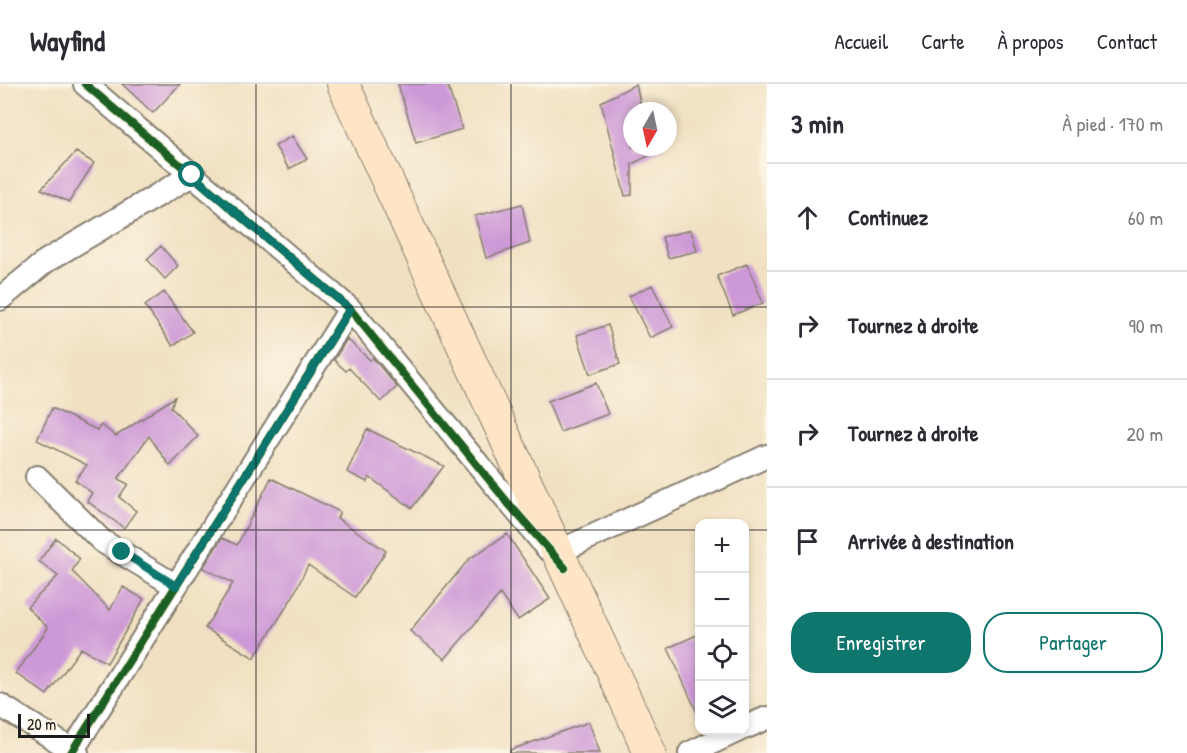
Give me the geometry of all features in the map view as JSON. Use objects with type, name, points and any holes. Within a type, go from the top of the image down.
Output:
[{"type":"main road","points":[[343,84],[650,753]]},
{"type":"street","points":[[85,84],[350,309],[501,494],[561,560],[767,456]]},
{"type":"street","points":[[0,299],[46,261],[192,175]]},
{"type":"street","points":[[0,705],[73,752],[350,309]]},
{"type":"street","points":[[37,477],[102,541],[176,586]]},
{"type":"street","points":[[749,726],[767,718]]},
{"type":"street","points":[[690,753],[728,735]]},
{"type":"building","points":[[122,84],[180,84],[153,113]]},
{"type":"building","points":[[398,84],[447,84],[462,129],[416,143]]},
{"type":"building","points":[[636,84],[640,102],[623,102],[623,156],[648,156],[632,164],[632,195],[625,196],[601,102]]},
{"type":"building","points":[[292,136],[307,159],[289,169],[275,146]]},
{"type":"building","points":[[76,152],[94,163],[69,202],[41,189]]},
{"type":"building","points":[[522,204],[530,243],[486,258],[475,216]]},
{"type":"building","points":[[691,230],[697,251],[668,258],[662,237]]},
{"type":"building","points":[[161,246],[178,266],[165,279],[147,259]]},
{"type":"building","points":[[747,264],[763,303],[733,315],[717,276]]},
{"type":"building","points":[[652,285],[673,327],[650,338],[629,296]]},
{"type":"building","points":[[164,292],[193,332],[173,346],[145,306]]},
{"type":"building","points":[[608,325],[620,364],[590,374],[577,335]]},
{"type":"building","points":[[347,339],[370,360],[373,358],[397,387],[381,402],[349,368],[346,371],[334,360]]},
{"type":"building","points":[[596,383],[608,414],[560,432],[548,401]]},
{"type":"building","points":[[175,397],[171,407],[198,436],[170,466],[149,436],[118,479],[128,484],[119,497],[136,511],[124,528],[87,501],[92,493],[75,480],[87,465],[37,440],[52,408],[97,430],[101,425],[116,436]]},
{"type":"building","points":[[367,429],[444,466],[412,508],[369,477],[367,482],[347,472]]},
{"type":"building","points":[[271,478],[340,512],[337,518],[386,551],[355,597],[308,565],[292,598],[254,658],[205,628],[233,583],[203,568],[222,538],[237,545]]},
{"type":"building","points":[[507,534],[550,599],[518,620],[500,594],[445,659],[410,631],[469,559]]},
{"type":"building","points":[[56,538],[80,559],[72,571],[110,610],[123,587],[144,599],[107,663],[81,648],[47,695],[16,673],[48,628],[27,607],[58,576],[39,561]]},
{"type":"building","points":[[695,636],[695,708],[668,648]]},
{"type":"building","points":[[589,722],[600,753],[510,753],[510,750]]},
{"type":"cycle path","points":[[85,84],[350,309],[508,503],[565,568]]},
{"type":"cycle path","points":[[71,753],[350,309]]},
{"type":"route","points":[[122,552],[176,586],[350,309],[192,175]]}]
